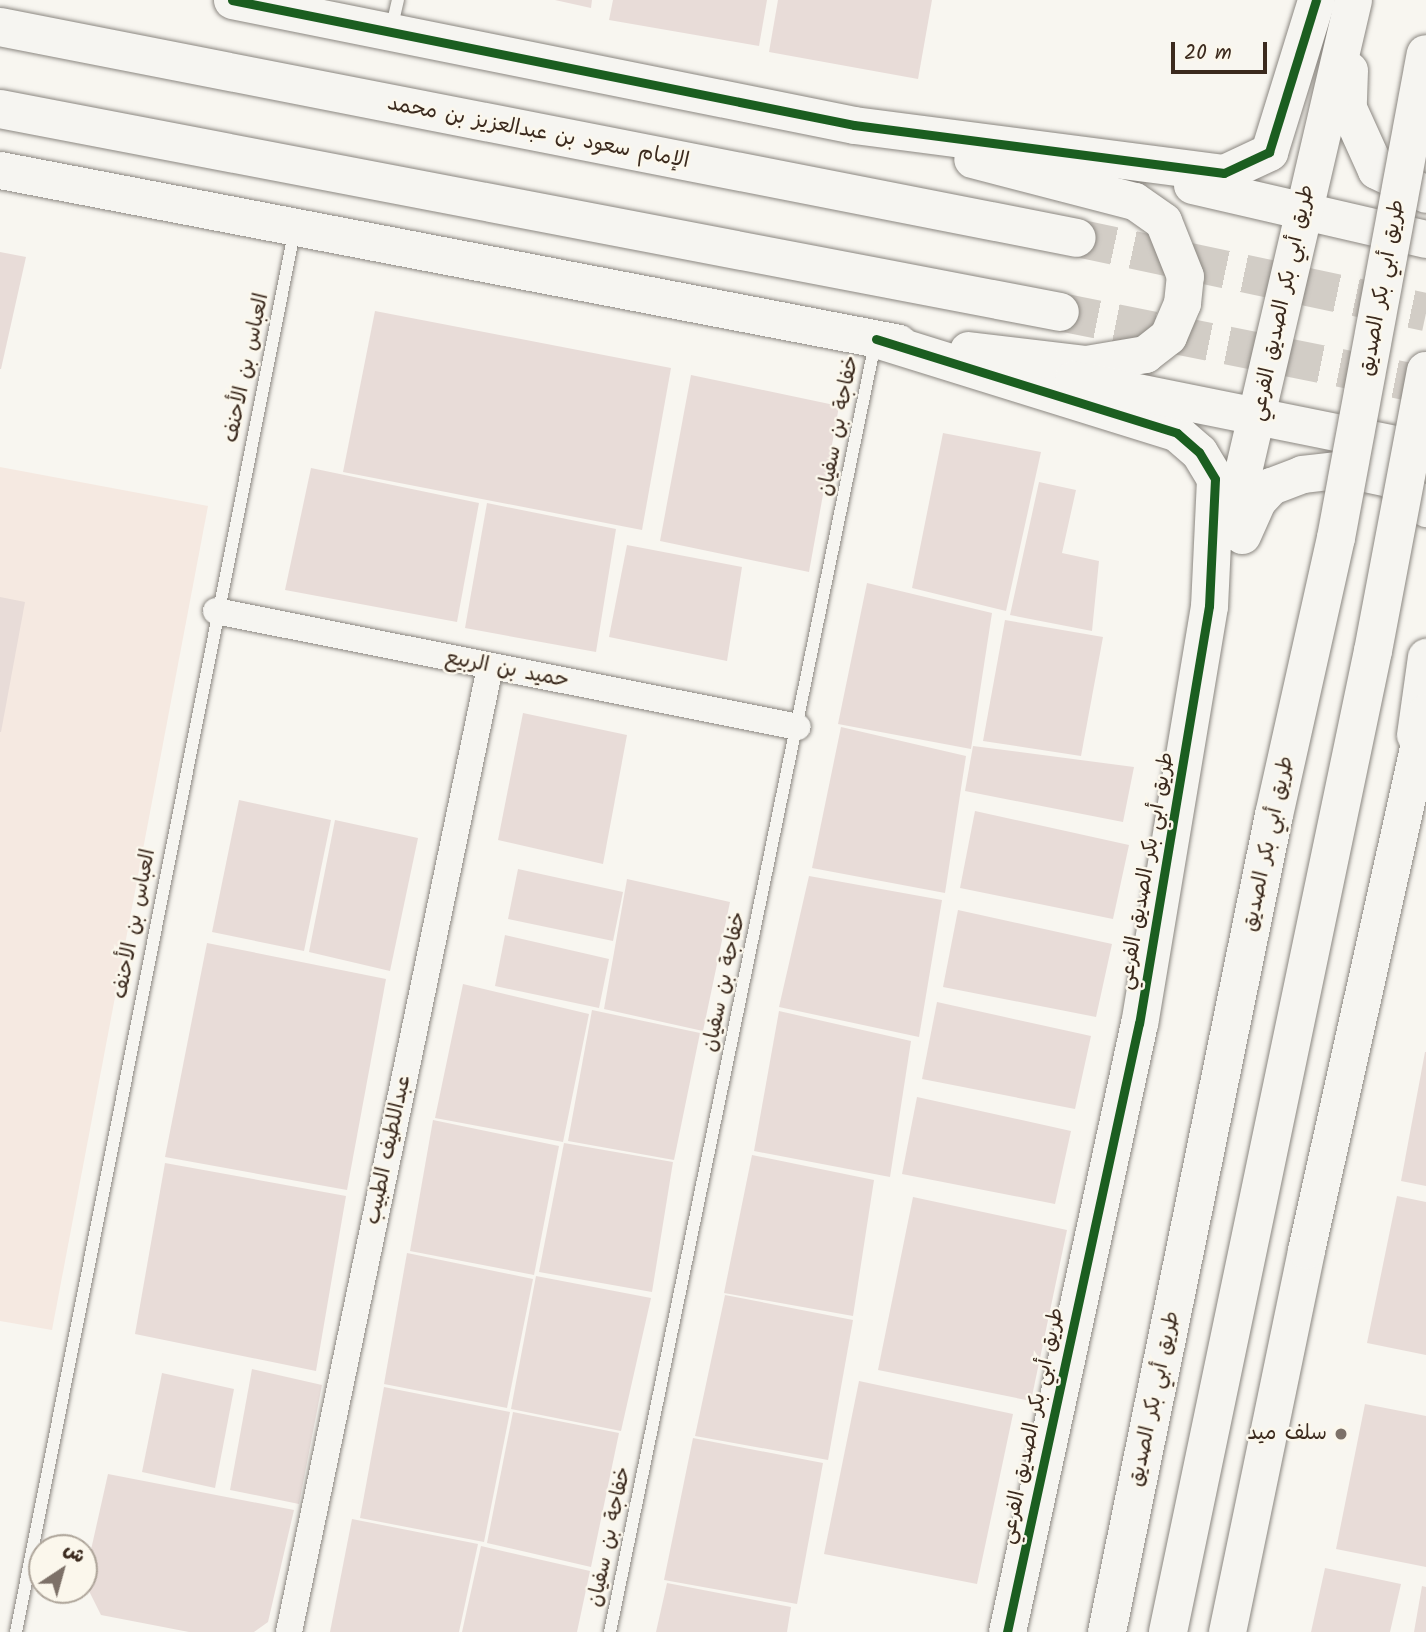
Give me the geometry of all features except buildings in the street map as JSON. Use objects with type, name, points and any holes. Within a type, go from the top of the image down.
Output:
[{"type":"main road","name":"الإمام سعود بن عبدالعزيز بن محمد","points":[[0,27],[1077,238]]},
{"type":"main road","name":"طريق أبي بكر الصديق","points":[[1107,1632],[1274,816],[1336,538],[1426,54]]},
{"type":"main road","points":[[0,109],[1060,312]]},
{"type":"main road","points":[[1168,1632],[1373,651],[1426,371]]},
{"type":"street","points":[[232,0],[394,16],[853,125],[1049,182],[1134,201],[1163,220],[1185,276],[1182,303],[1168,336],[1144,354],[1086,364],[876,339]]},
{"type":"street","points":[[853,125],[1224,173],[1269,152],[1316,0]]},
{"type":"street","name":"طريق أبي بكر الصديق الفرعي","points":[[1007,1632],[1139,1023],[1209,606],[1259,416],[1303,208],[1353,0]]},
{"type":"street","points":[[1359,0],[1348,108],[1376,170],[1426,194]]},
{"type":"street","points":[[853,125],[1303,208],[1426,239]]},
{"type":"street","points":[[0,170],[296,225],[1426,450]]},
{"type":"street","name":"طريق أبي بكر الصديق الفرعي","points":[[876,339],[1177,433],[1199,453],[1215,479],[1209,606]]},
{"type":"street","points":[[1209,606],[1257,501],[1271,486],[1302,474],[1345,469],[1389,478],[1426,508]]},
{"type":"street","name":"حميد بن الربيع","points":[[216,611],[798,727]]},
{"type":"street","points":[[1415,822],[1426,657]]},
{"type":"street","name":"عبداللطيف الطبيب","points":[[289,1632],[490,667]]},
{"type":"street","points":[[1227,1632],[1306,1250],[1415,822],[1426,712]]},
{"type":"lane","name":"العباس بن الأحنف","points":[[16,1632],[216,611],[296,225]]},
{"type":"lane","name":"خفاجة بن سفيان","points":[[610,1632],[876,339]]},
{"type":"shaded area","points":[[0,467],[208,506],[52,1330],[0,1321]]},
{"type":"tunnel","points":[[1077,238],[1426,312]]},
{"type":"tunnel","points":[[1060,312],[1426,385]]},
{"type":"cycle path","points":[[232,0],[854,125],[1224,173],[1269,152],[1316,0]]},
{"type":"cycle path","points":[[876,339],[1177,433],[1199,452],[1215,479],[1209,606],[1139,1023],[1007,1632]]},
{"type":"place","name":"سلف ميد","points":[[1341,1434]]}]
